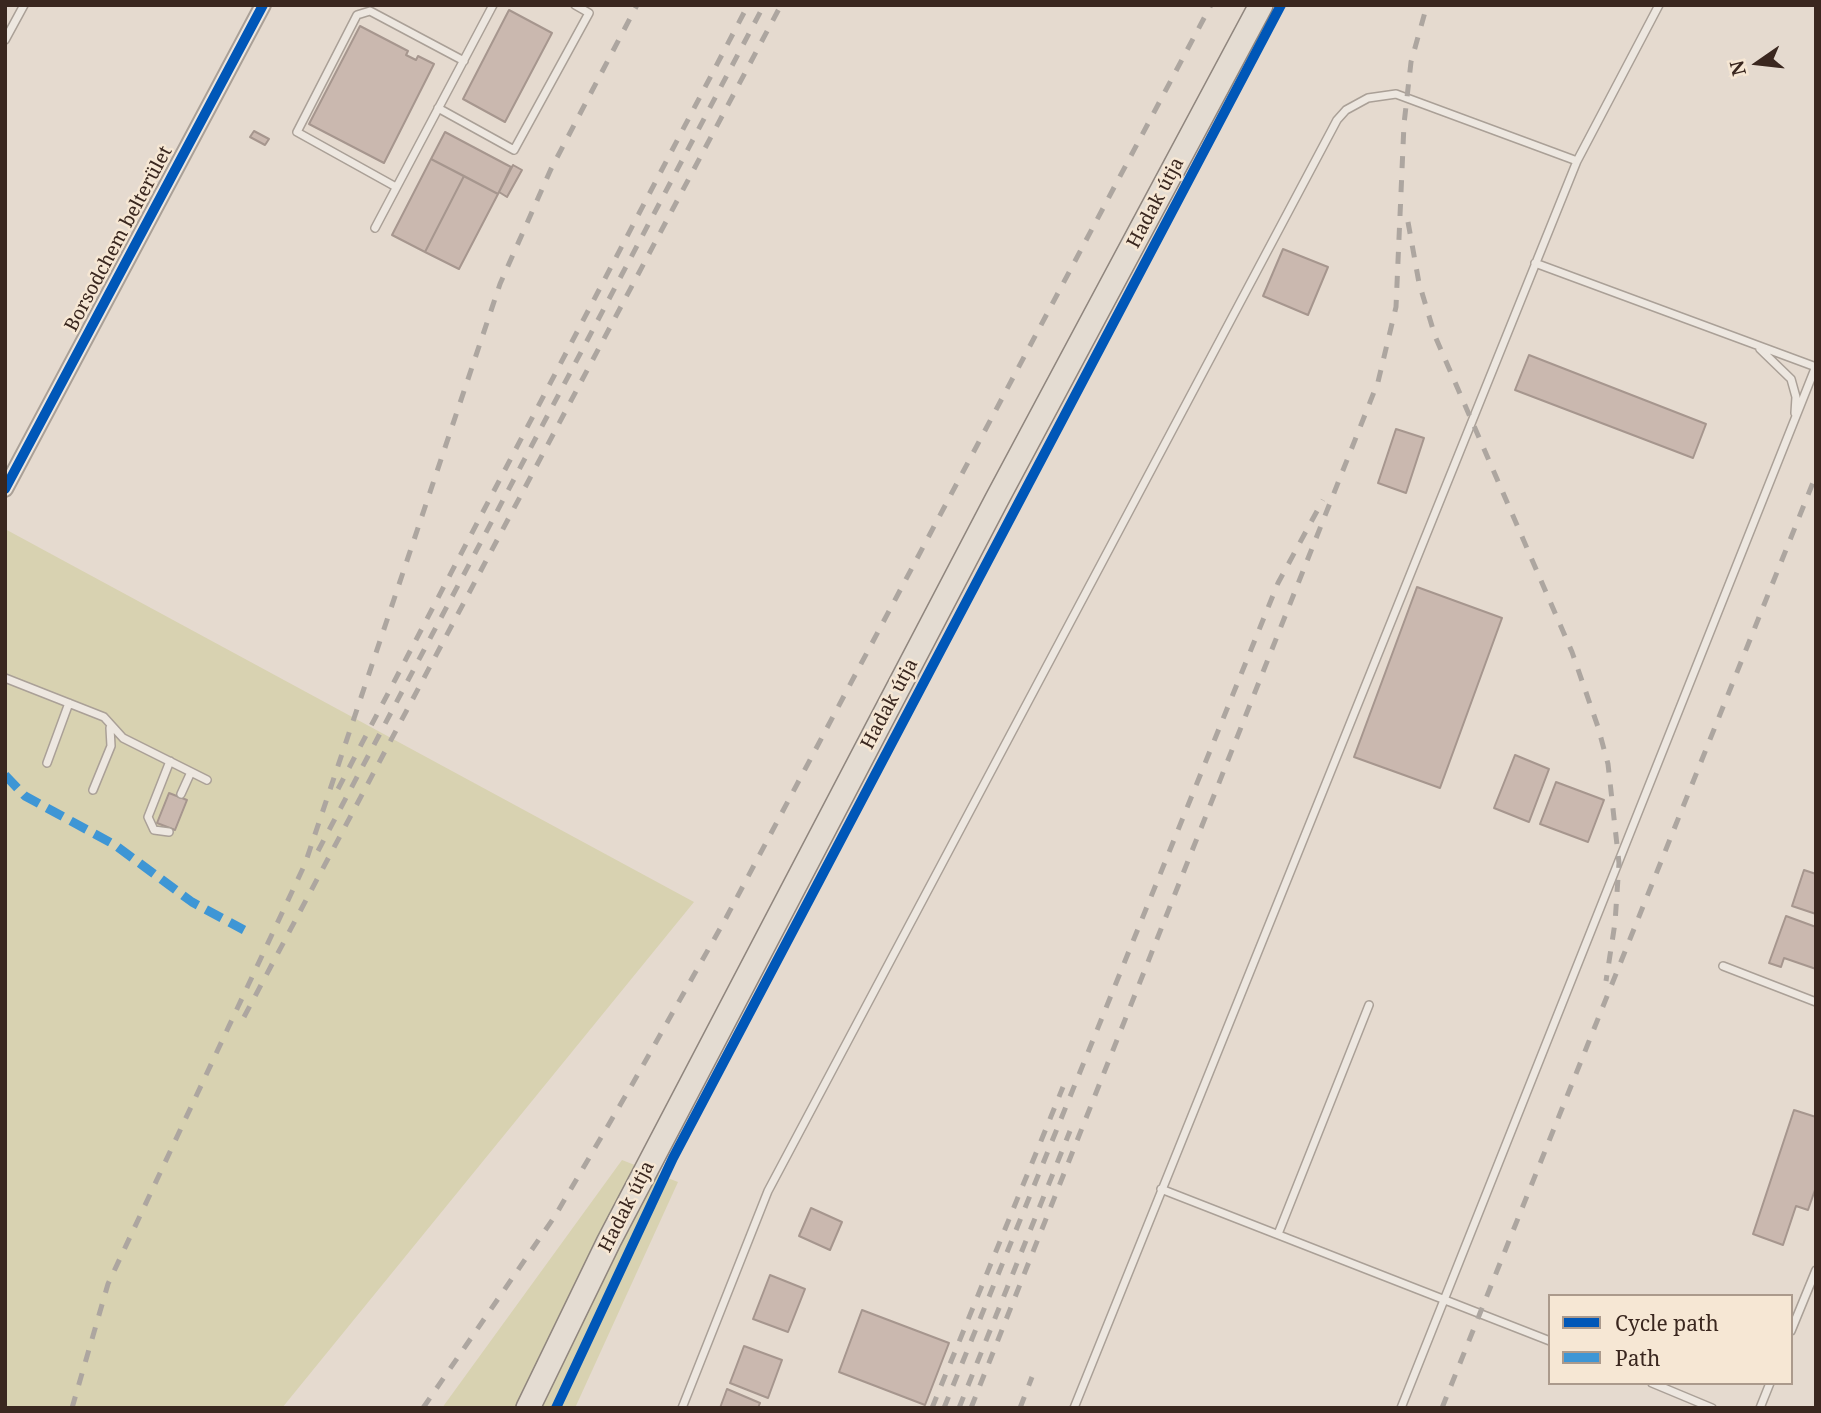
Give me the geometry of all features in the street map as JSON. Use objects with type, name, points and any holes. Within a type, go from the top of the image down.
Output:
[{"type":"main road","name":"Hadak útja","points":[[528,1408],[615,1229],[1261,5]]},
{"type":"street","name":"Borsodchem belterület","points":[[5,489],[263,5]]},
{"type":"lane","points":[[5,40],[24,5]]},
{"type":"lane","points":[[375,228],[493,5]]},
{"type":"lane","points":[[438,108],[514,150],[589,13],[575,5]]},
{"type":"lane","points":[[1074,1408],[1577,161],[1659,5]]},
{"type":"lane","points":[[396,187],[297,132],[358,15],[370,11],[464,61]]},
{"type":"lane","points":[[682,1408],[768,1191],[1337,120],[1346,110],[1368,98],[1396,94],[1577,161]]},
{"type":"lane","points":[[1401,1408],[1816,367],[1535,263]]},
{"type":"lane","points":[[1754,345],[1778,364],[1791,379],[1796,397],[1795,421]]},
{"type":"lane","points":[[5,678],[104,717],[123,738],[207,780]]},
{"type":"lane","points":[[47,763],[69,703]]},
{"type":"lane","points":[[93,790],[111,746],[109,724]]},
{"type":"lane","points":[[169,832],[154,830],[148,817],[170,761]]},
{"type":"lane","points":[[181,794],[191,772]]},
{"type":"lane","points":[[1723,966],[1816,1002]]},
{"type":"lane","points":[[1278,1234],[1369,1005]]},
{"type":"lane","points":[[1161,1189],[1548,1340]]},
{"type":"lane","points":[[1793,1326],[1816,1270]]},
{"type":"lane","points":[[1657,1385],[1712,1408]]},
{"type":"lane","points":[[1760,1408],[1769,1385]]},
{"type":"shaded area","points":[[5,529],[694,902],[282,1408],[5,1408]]},
{"type":"shaded area","points":[[622,1160],[678,1182],[575,1408],[442,1408]]},
{"type":"building","points":[[509,10],[552,33],[505,122],[463,99]]},
{"type":"building","points":[[360,26],[408,51],[406,55],[416,60],[418,56],[434,64],[384,163],[309,124]]},
{"type":"building","points":[[254,131],[269,139],[265,145],[250,137]]},
{"type":"building","points":[[445,132],[511,167],[498,194],[431,159]]},
{"type":"building","points":[[431,159],[464,176],[425,252],[392,235]]},
{"type":"building","points":[[513,165],[522,170],[507,197],[499,192]]},
{"type":"building","points":[[464,176],[498,194],[459,269],[425,252]]},
{"type":"building","points":[[1283,249],[1328,267],[1308,315],[1263,296]]},
{"type":"building","points":[[1529,355],[1706,424],[1693,458],[1515,390]]},
{"type":"building","points":[[1396,429],[1424,438],[1406,493],[1378,483]]},
{"type":"building","points":[[1417,587],[1502,618],[1440,788],[1354,757]]},
{"type":"building","points":[[1515,755],[1549,769],[1529,822],[1494,808]]},
{"type":"building","points":[[1556,782],[1604,800],[1588,842],[1540,824]]},
{"type":"building","points":[[169,793],[187,800],[175,830],[157,823]]},
{"type":"building","points":[[1804,870],[1816,874],[1816,914],[1792,906]]},
{"type":"building","points":[[1786,916],[1816,927],[1816,969],[1784,958],[1781,967],[1769,963]]},
{"type":"building","points":[[1794,1110],[1816,1117],[1816,1187],[1808,1210],[1796,1206],[1783,1245],[1753,1234]]},
{"type":"building","points":[[811,1208],[842,1222],[830,1250],[799,1236]]},
{"type":"building","points":[[770,1275],[805,1289],[788,1332],[753,1319]]},
{"type":"building","points":[[862,1310],[949,1343],[925,1405],[839,1372]]},
{"type":"building","points":[[744,1346],[782,1360],[768,1398],[730,1383]]},
{"type":"building","points":[[727,1389],[760,1403],[758,1408],[720,1408]]},
{"type":"railway","points":[[72,1408],[108,1284],[305,864],[500,284],[551,169],[637,5]]},
{"type":"railway","points":[[338,789],[748,5]]},
{"type":"railway","points":[[318,851],[764,5]]},
{"type":"railway","points":[[244,1017],[781,5]]},
{"type":"railway","points":[[423,1408],[555,1216],[726,918],[1211,5]]},
{"type":"railway","points":[[971,1408],[1378,382],[1396,307],[1404,124],[1411,62],[1427,5]]},
{"type":"railway","points":[[1408,222],[1419,283],[1435,336],[1572,652],[1608,764],[1619,863],[1615,923],[1606,981]]},
{"type":"railway","points":[[1442,1408],[1816,475]]},
{"type":"railway","points":[[944,1408],[1278,583],[1323,500]]},
{"type":"railway","points":[[932,1408],[1063,1087]]},
{"type":"railway","points":[[959,1408],[1070,1131]]},
{"type":"railway","points":[[1020,1408],[1032,1377]]},
{"type":"marked path","points":[[5,775],[25,796],[115,845],[192,902],[244,930]]},
{"type":"cycle path","points":[[5,489],[263,5]]},
{"type":"cycle path","points":[[556,1408],[673,1158],[1281,5]]}]
